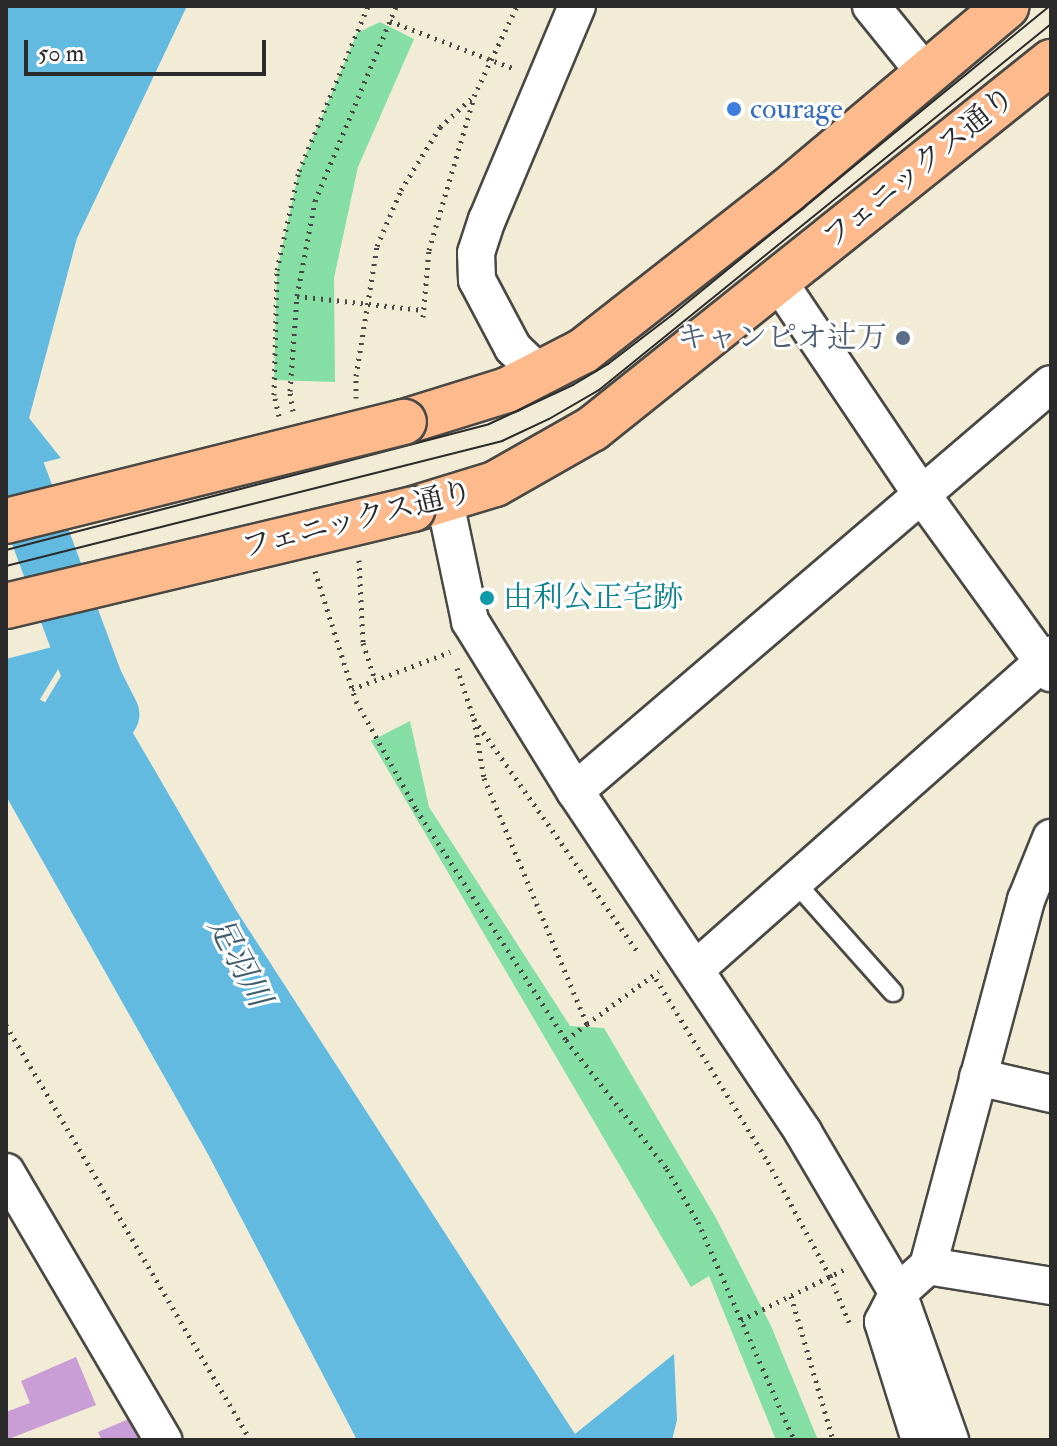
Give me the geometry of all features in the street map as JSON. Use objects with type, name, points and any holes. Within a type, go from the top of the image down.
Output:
[{"type":"main road","points":[[6,521],[404,422],[494,395],[541,375],[618,324],[1007,6]]},
{"type":"main road","name":"フェニックス通り","points":[[6,606],[429,505],[495,484],[592,429],[1051,62]]},
{"type":"street","points":[[541,375],[513,348],[477,280],[476,253],[577,6]]},
{"type":"street","points":[[871,6],[926,74]]},
{"type":"street","points":[[692,962],[794,881],[1048,664],[922,495],[778,281]]},
{"type":"street","points":[[575,791],[1051,384]]},
{"type":"street","points":[[429,505],[470,621],[575,791],[803,1132],[898,1293],[950,1440]]},
{"type":"street","points":[[920,1440],[883,1322],[898,1293],[928,1266],[1026,900],[1051,838]]},
{"type":"street","points":[[978,1077],[1051,1094]]},
{"type":"street","points":[[6,1172],[163,1440]]},
{"type":"street","points":[[928,1266],[1051,1286]]},
{"type":"lane","points":[[794,881],[893,992]]},
{"type":"path","points":[[281,424],[274,395],[277,270],[299,171],[368,6]]},
{"type":"path","points":[[297,296],[423,314],[429,250],[474,96],[517,6]]},
{"type":"path","points":[[389,21],[546,80]]},
{"type":"path","points":[[356,408],[356,376],[377,246],[401,190],[440,127],[474,96]]},
{"type":"path","points":[[359,549],[363,643],[375,680]]},
{"type":"path","points":[[313,570],[317,584]]},
{"type":"path","points":[[352,689],[451,651]]},
{"type":"path","points":[[587,1024],[484,778],[474,719],[653,974],[768,1162],[830,1276],[852,1331]]},
{"type":"path","points":[[692,962],[653,974],[566,1040],[667,1169],[698,1222],[794,1440]]},
{"type":"path","points":[[6,1025],[250,1440]]},
{"type":"path","points":[[741,1320],[830,1276]]},
{"type":"path","points":[[791,1296],[833,1440]]},
{"type":"green space","points":[[380,22],[414,39],[358,167],[334,278],[335,382],[274,380],[277,270],[299,171],[357,33]]},
{"type":"green space","points":[[410,721],[429,807],[570,1026],[604,1028],[716,1218],[771,1326],[818,1440],[776,1440],[709,1276],[691,1287],[371,741]]},
{"type":"water","points":[[6,6],[187,6],[77,238],[29,418],[64,462],[6,474]]},
{"type":"water","points":[[79,640],[236,910],[575,1434],[674,1354],[677,1420],[672,1440],[357,1440],[209,1156],[6,796],[6,659]]},
{"type":"pier","points":[[65,457],[68,462],[65,466],[6,478],[6,472]]},
{"type":"pier","points":[[78,636],[83,639],[45,703],[40,699]]},
{"type":"building","points":[[76,1357],[96,1405],[6,1440],[6,1412],[30,1403],[21,1381]]},
{"type":"building","points":[[131,1418],[141,1440],[102,1440],[98,1432]]},
{"type":"waterway","name":"足羽川","points":[[6,444],[95,684],[110,714]]},
{"type":"tram line","points":[[6,550],[489,424],[573,385],[608,364],[672,315],[1050,6]]},
{"type":"tram line","points":[[6,566],[502,441],[549,419],[599,390],[1051,24]]},
{"type":"place","name":"courage","points":[[734,109]]},
{"type":"place","name":"キャンピオ辻万","points":[[903,338]]},
{"type":"place","name":"由利公正宅跡","points":[[487,598]]}]
